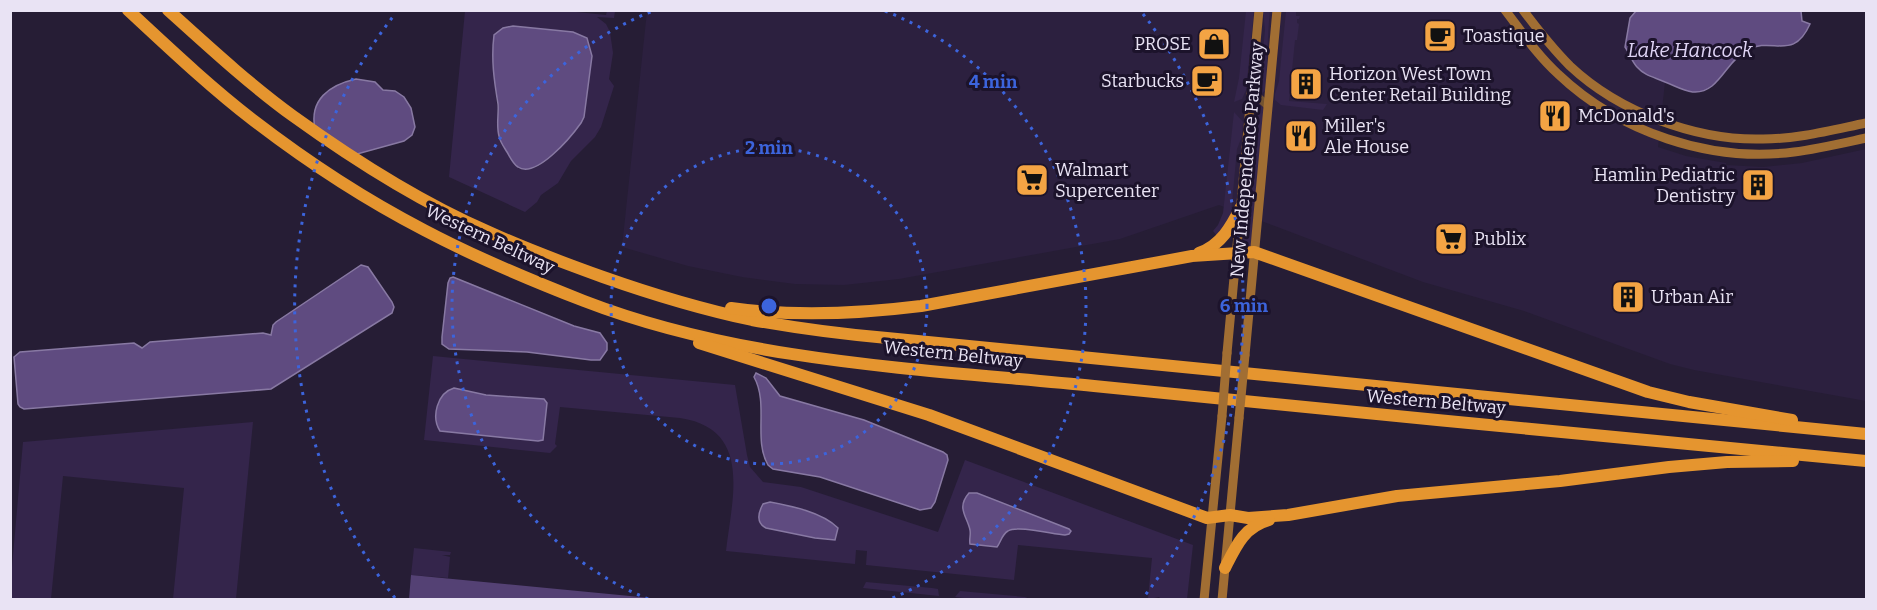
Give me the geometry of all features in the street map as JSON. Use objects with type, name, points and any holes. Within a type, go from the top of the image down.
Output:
[{"type":"highway","name":"Western Beltway","points":[[128,10],[221,95],[291,148],[345,184],[421,229],[485,259],[586,302],[640,320],[773,351],[873,364],[1866,462]]},
{"type":"highway","name":"Western Beltway","points":[[168,10],[238,74],[294,117],[371,169],[426,200],[487,232],[555,260],[680,302],[752,320],[865,336],[1866,434]]},
{"type":"highway","points":[[1192,256],[1213,246],[1223,237],[1241,207]]},
{"type":"highway","points":[[680,302],[792,314],[878,312],[1192,256],[1254,252],[1648,392],[1848,432]]},
{"type":"highway","points":[[640,320],[681,337],[929,415],[1202,517],[1230,515],[1248,518],[1288,515],[1397,496],[1560,481],[1669,467],[1738,462],[1866,462]]},
{"type":"highway","points":[[1225,568],[1240,540],[1247,532],[1261,523],[1288,515]]},
{"type":"main road","name":"New Independence Parkway","points":[[1204,600],[1259,10]]},
{"type":"main road","name":"New Independence Parkway","points":[[1222,600],[1277,10]]},
{"type":"main road","points":[[1505,10],[1537,52],[1586,98],[1648,132],[1675,142],[1721,152],[1761,154],[1794,152],[1866,138]]},
{"type":"main road","points":[[1523,10],[1550,46],[1593,84],[1635,109],[1679,128],[1723,137],[1763,140],[1793,138],[1866,123]]},
{"type":"street","points":[[1253,78],[1258,97],[1268,106]]},
{"type":"shaded area","points":[[557,10],[606,15],[607,11],[615,11],[614,18],[597,17],[606,24],[610,32],[613,53],[609,79],[614,86],[601,127],[595,137],[571,161],[558,183],[541,195],[537,202],[525,212],[449,177],[465,11]],"holes":[[[513,26],[573,32],[589,41],[592,56],[584,117],[546,161],[527,170],[518,168],[501,143],[497,125],[495,89]]]},
{"type":"shaded area","points":[[647,11],[1636,11],[1630,18],[1626,47],[1632,56],[1634,65],[1650,77],[1665,82],[1658,147],[1686,156],[1726,163],[1726,165],[1763,167],[1802,163],[1866,149],[1866,401],[1670,364],[1524,311],[1423,282],[1219,205],[1120,239],[899,279],[844,285],[795,284],[742,277],[688,266],[622,247]]},
{"type":"shaded area","points":[[1246,11],[1254,11],[1246,90],[1242,99],[1234,102],[1239,78]]},
{"type":"shaded area","points":[[1263,11],[1270,11],[1265,91],[1262,93],[1259,90],[1265,30]]},
{"type":"shaded area","points":[[1286,11],[1296,11],[1296,16],[1300,16],[1297,19],[1299,24],[1297,40],[1295,40],[1289,101],[1327,104],[1323,110],[1281,105],[1275,100]]},
{"type":"shaded area","points":[[1255,98],[1264,109],[1251,246],[1244,249],[1242,246]]},
{"type":"shaded area","points":[[1234,112],[1243,122],[1242,136],[1237,149],[1231,214],[1218,237],[1213,231],[1223,213]]},
{"type":"shaded area","points":[[433,356],[735,385],[750,467],[763,482],[801,487],[938,532],[965,460],[1193,545],[1187,599],[1148,598],[1152,558],[1018,545],[1014,580],[866,565],[867,551],[856,550],[855,564],[726,551],[732,509],[733,469],[728,451],[719,436],[703,425],[680,418],[560,407],[555,444],[557,446],[550,453],[424,440]]},
{"type":"shaded area","points":[[253,422],[236,599],[173,599],[184,488],[63,476],[51,599],[11,599],[23,442]]},
{"type":"shaded area","points":[[414,548],[451,552],[450,555],[442,555],[450,557],[448,578],[411,575]]},
{"type":"shaded area","points":[[411,575],[661,599],[409,599]]},
{"type":"shaded area","points":[[866,582],[938,589],[939,596],[863,588]]},
{"type":"shaded area","points":[[960,591],[1030,599],[980,600],[955,597]]},
{"type":"water","name":"Lake Hancock","points":[[1636,11],[1801,11],[1802,21],[1810,24],[1797,42],[1782,46],[1756,46],[1747,50],[1737,57],[1712,86],[1700,92],[1694,92],[1650,76],[1635,65],[1625,47],[1630,18]]},
{"type":"water","points":[[513,26],[573,32],[587,38],[592,56],[584,117],[581,123],[552,155],[534,167],[525,169],[518,167],[512,160],[500,140],[498,128],[493,61],[494,35],[503,28]]},
{"type":"water","points":[[356,79],[375,82],[383,90],[395,91],[404,97],[411,108],[415,127],[412,135],[404,141],[350,156],[315,129],[315,110],[323,95],[337,85]]},
{"type":"water","points":[[361,265],[368,267],[392,302],[394,307],[392,313],[271,389],[24,409],[18,404],[14,357],[20,352],[134,343],[142,348],[150,342],[263,333],[271,335],[276,322]]},
{"type":"water","points":[[453,277],[574,326],[600,333],[607,343],[607,350],[600,360],[591,360],[527,352],[449,349],[442,344],[442,337],[448,283]]},
{"type":"water","points":[[756,373],[766,378],[780,396],[864,420],[947,455],[948,460],[931,508],[920,510],[820,477],[773,469],[768,465],[762,444],[760,398],[754,377]]},
{"type":"water","points":[[454,388],[486,395],[544,399],[547,403],[543,440],[440,431],[436,419],[437,406],[443,395]]},
{"type":"water","points":[[969,493],[977,493],[1071,531],[1065,535],[1012,529],[1004,534],[997,547],[970,544],[970,530],[963,512],[963,503]]},
{"type":"water","points":[[770,502],[806,511],[831,522],[838,528],[835,540],[766,528],[759,521],[759,514],[763,504]]},
{"type":"place","name":"Toastique","points":[[1440,36]]},
{"type":"place","name":"PROSE","points":[[1214,44]]},
{"type":"place","name":"Starbucks","points":[[1207,81]]},
{"type":"place","name":"Horizon West Town Center Retail Building","points":[[1306,84]]},
{"type":"place","name":"McDonald's","points":[[1555,116]]},
{"type":"place","name":"Miller's Ale House","points":[[1301,136]]},
{"type":"place","name":"Walmart Supercenter","points":[[1032,180]]},
{"type":"place","name":"Hamlin Pediatric Dentistry","points":[[1758,185]]},
{"type":"place","name":"Publix","points":[[1451,239]]},
{"type":"place","name":"Urban Air","points":[[1628,297]]}]
